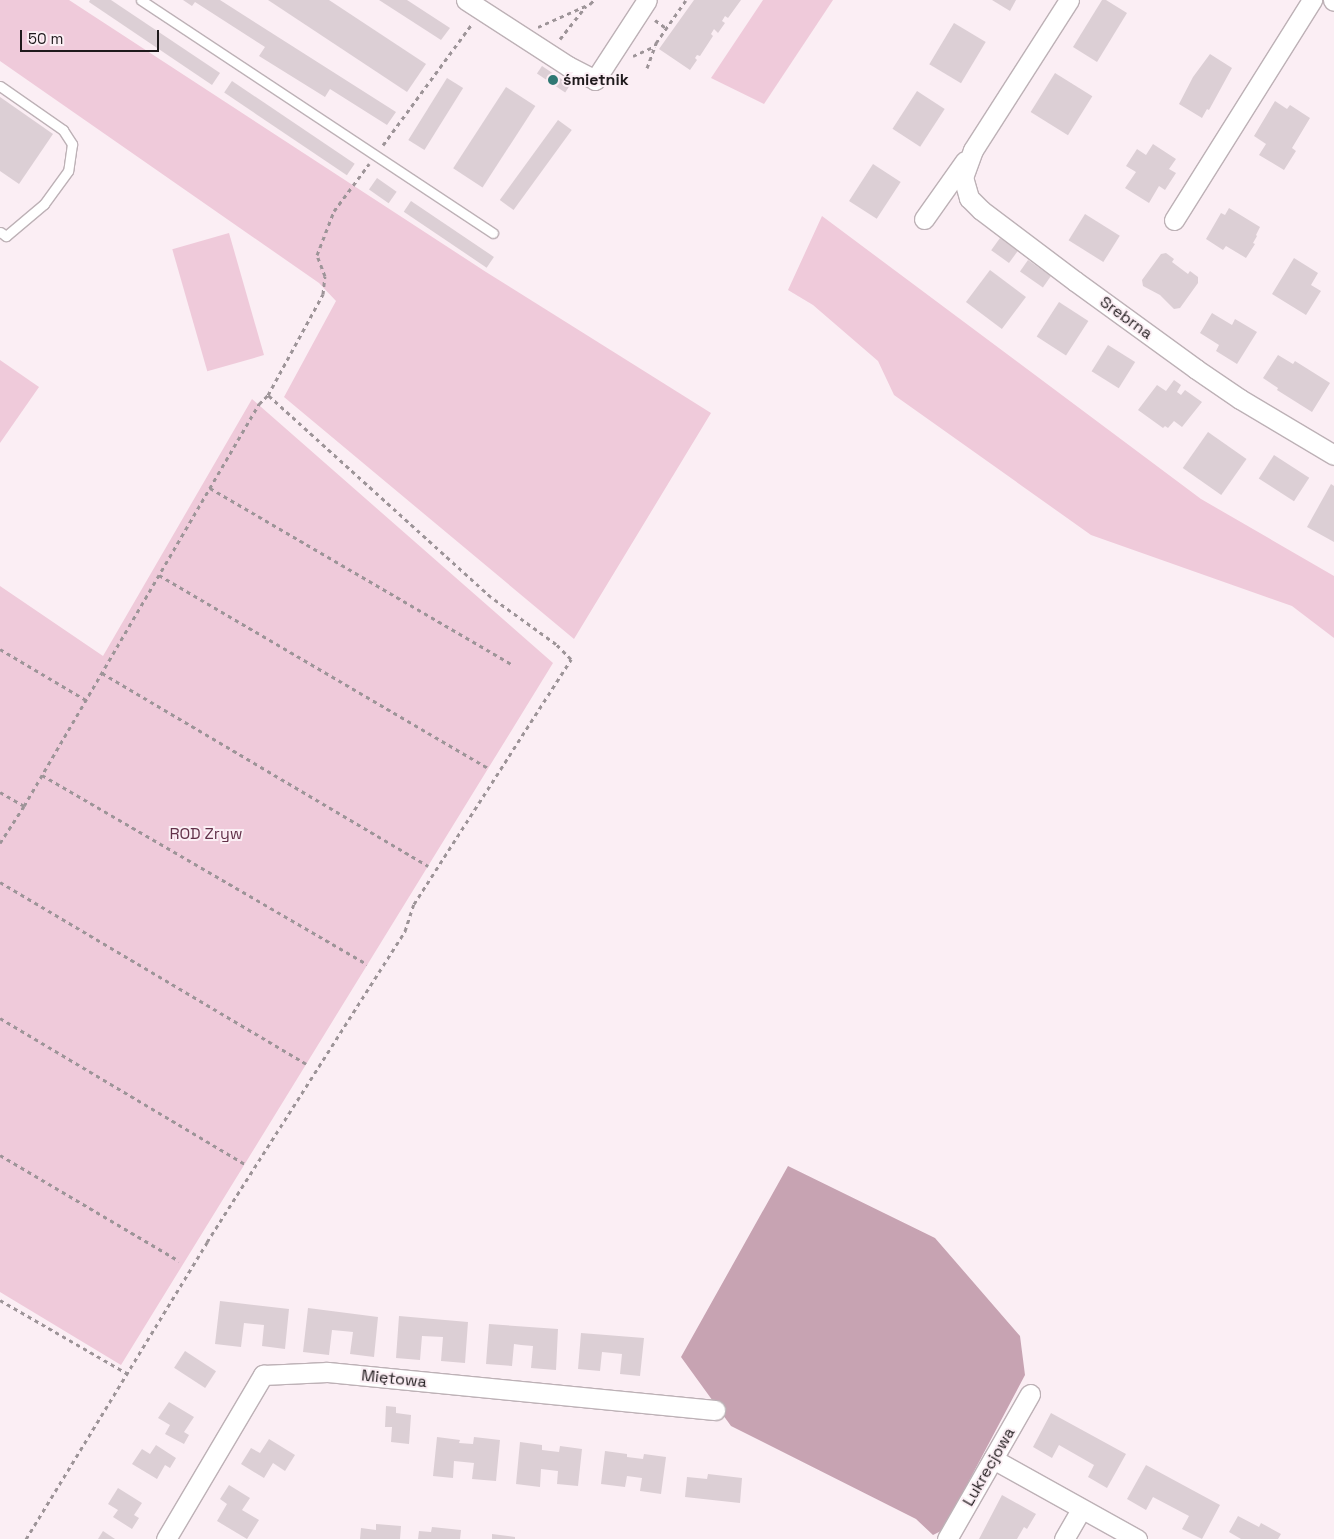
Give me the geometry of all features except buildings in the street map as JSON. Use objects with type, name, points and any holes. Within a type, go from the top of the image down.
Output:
[{"type":"street","points":[[466,0],[595,80],[648,8]]},
{"type":"street","name":"Srebrna","points":[[924,219],[973,150],[1069,0]]},
{"type":"street","points":[[1174,220],[1312,0]]},
{"type":"street","name":"Srebrna","points":[[973,150],[963,178],[969,198],[980,210],[1240,400],[1334,454]]},
{"type":"street","name":"Miętowa","points":[[166,1539],[263,1375],[327,1372],[715,1410]]},
{"type":"street","name":"Lukrecjowa","points":[[947,1539],[1030,1394]]},
{"type":"street","points":[[993,1459],[1137,1539]]},
{"type":"street","points":[[1064,1539],[1081,1509]]},
{"type":"lane","points":[[141,0],[493,233]]},
{"type":"lane","points":[[0,86],[63,130],[72,144],[68,171],[44,204],[6,236],[0,232]]},
{"type":"path","points":[[533,29],[586,6],[594,0]]},
{"type":"path","points":[[647,68],[655,46],[686,0]]},
{"type":"path","points":[[556,44],[586,6]]},
{"type":"path","points":[[648,8],[666,28]]},
{"type":"path","points":[[0,843],[24,806],[259,404],[268,395],[323,294],[325,276],[317,255],[334,211],[482,11]]},
{"type":"path","points":[[627,58],[655,46]]},
{"type":"path","points":[[26,1539],[207,1242],[406,931],[414,904],[571,659],[556,644],[491,597],[268,395]]},
{"type":"path","points":[[210,488],[511,664]]},
{"type":"path","points":[[159,575],[488,768]]},
{"type":"path","points":[[0,649],[86,700]]},
{"type":"path","points":[[102,673],[428,866]]},
{"type":"path","points":[[42,775],[367,964]]},
{"type":"path","points":[[0,792],[24,806]]},
{"type":"path","points":[[0,882],[306,1064]]},
{"type":"path","points":[[0,1018],[245,1164]]},
{"type":"path","points":[[0,1155],[180,1261]]},
{"type":"path","points":[[0,1300],[128,1374]]},
{"type":"green space","points":[[0,0],[69,0],[486,272],[711,413],[574,639],[284,397],[336,301],[319,283],[0,61]]},
{"type":"green space","points":[[763,0],[833,0],[764,104],[711,78]]},
{"type":"green space","points":[[822,216],[1201,499],[1334,576],[1334,638],[1292,606],[1091,535],[894,395],[878,361],[813,305],[788,290]]},
{"type":"green space","points":[[229,233],[264,355],[207,371],[172,249]]},
{"type":"green space","points":[[0,360],[39,387],[0,443]]},
{"type":"green space","name":"ROD Zryw","points":[[252,399],[553,663],[121,1365],[0,1292],[0,586],[103,656]]},
{"type":"shaded area","points":[[788,1166],[935,1238],[1020,1336],[1025,1375],[943,1530],[933,1535],[916,1519],[731,1426],[681,1357]]},
{"type":"place","name":"śmietnik","points":[[553,80]]}]
